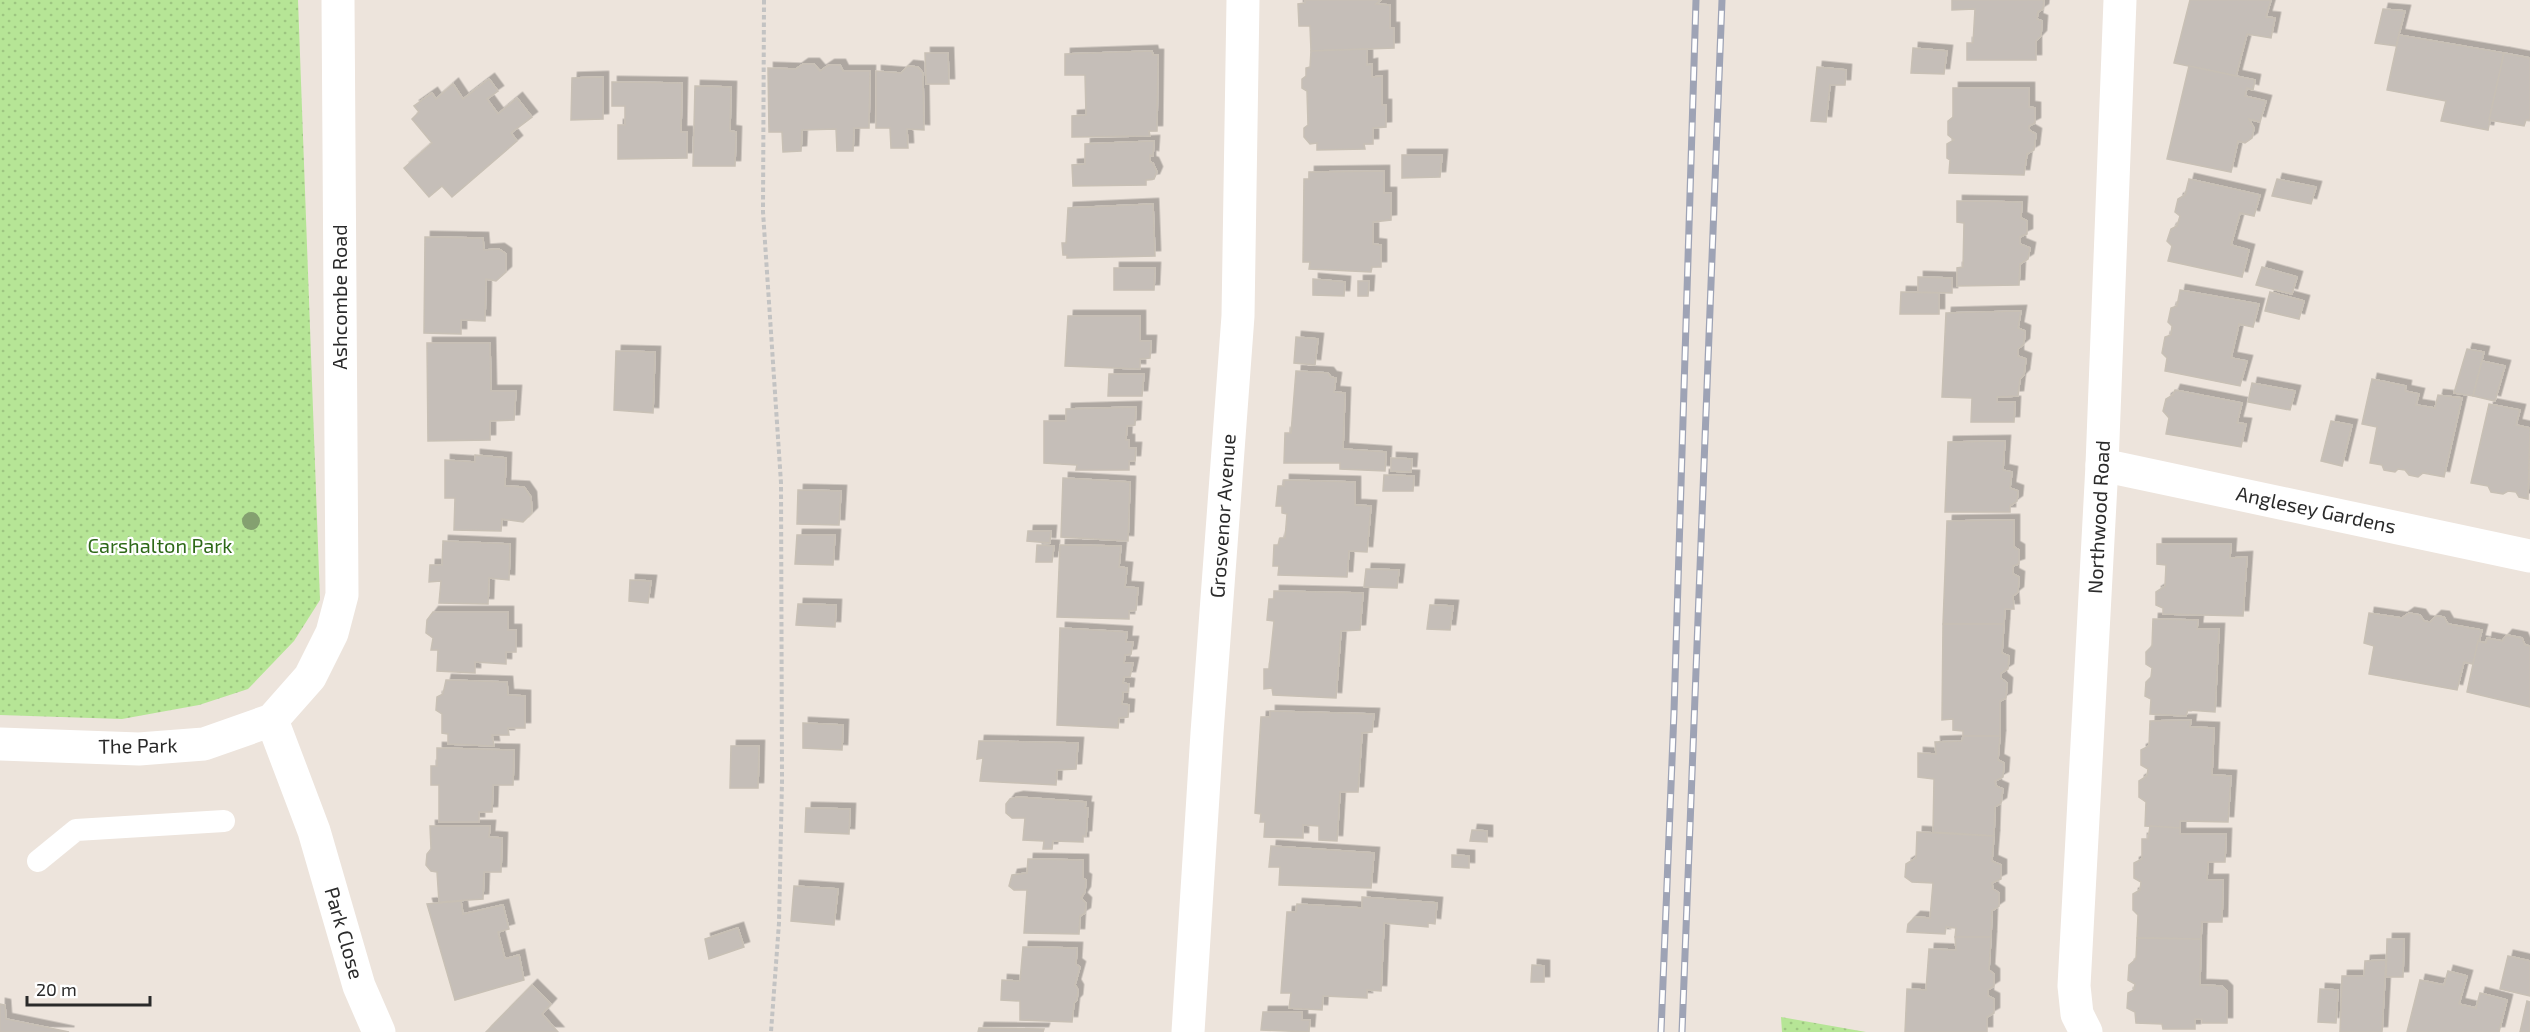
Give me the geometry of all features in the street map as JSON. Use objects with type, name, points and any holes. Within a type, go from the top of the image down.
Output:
[{"type":"street","name":"Ashcombe Road","points":[[338,0],[342,594]]},
{"type":"street","name":"Grosvenor Avenue","points":[[1188,1032],[1207,733],[1238,316],[1243,0]]},
{"type":"street","name":"Northwood Road","points":[[2086,1032],[2077,1014],[2074,986],[2102,465],[2120,0]]},
{"type":"street","name":"Anglesey Gardens","points":[[2102,465],[2530,556]]},
{"type":"street","name":"The Park","points":[[0,744],[139,749],[204,744],[272,720],[310,677],[332,633],[342,594]]},
{"type":"street","name":"Park Close","points":[[272,720],[314,831],[359,986],[379,1032]]},
{"type":"lane","points":[[38,861],[76,830],[224,821]]},
{"type":"path","points":[[764,0],[763,212],[781,483],[782,781],[779,923],[771,1032]]},
{"type":"green space","name":"Carshalton Park","points":[[0,0],[298,0],[320,600],[294,641],[248,689],[199,705],[122,719],[0,715]]},
{"type":"green space","points":[[1781,1017],[1866,1032],[1782,1032]]},
{"type":"building","points":[[1305,0],[1381,0],[1376,4],[1390,5],[1390,28],[1394,28],[1394,48],[1311,51],[1310,26],[1299,26],[1298,4],[1305,3]]},
{"type":"building","points":[[1952,0],[2044,0],[2043,9],[2038,12],[2037,19],[2042,21],[2041,36],[2036,41],[2036,60],[1967,60],[1967,43],[1973,43],[1975,9],[1952,10]]},
{"type":"building","points":[[2190,0],[2271,0],[2266,17],[2275,18],[2271,38],[2247,34],[2236,76],[2174,63]]},
{"type":"building","points":[[2383,9],[2405,11],[2396,46],[2375,43]]},
{"type":"building","points":[[2399,35],[2504,53],[2488,130],[2441,121],[2446,101],[2387,90]]},
{"type":"building","points":[[1913,48],[1947,51],[1944,74],[1911,73]]},
{"type":"building","points":[[1367,49],[1367,65],[1372,64],[1372,77],[1382,76],[1382,105],[1386,105],[1386,127],[1373,128],[1373,144],[1364,144],[1365,149],[1317,150],[1317,143],[1310,144],[1304,137],[1304,128],[1308,125],[1307,91],[1302,88],[1302,79],[1306,76],[1306,68],[1310,67],[1311,51]]},
{"type":"building","points":[[1152,51],[1153,55],[1158,55],[1157,131],[1149,131],[1150,136],[1072,137],[1072,116],[1086,115],[1085,75],[1065,75],[1065,54]]},
{"type":"building","points":[[925,53],[948,53],[949,84],[926,84]]},
{"type":"building","points":[[2504,53],[2530,58],[2530,120],[2526,120],[2524,126],[2489,120]]},
{"type":"building","points":[[803,64],[814,64],[820,71],[829,65],[840,65],[843,71],[870,71],[869,128],[854,128],[853,151],[837,151],[836,129],[802,130],[801,151],[783,152],[782,132],[769,132],[768,68],[796,69]]},
{"type":"building","points":[[908,66],[918,67],[923,73],[924,130],[907,129],[908,148],[891,148],[890,128],[876,128],[876,71],[901,73]]},
{"type":"building","points":[[2189,66],[2255,80],[2253,90],[2247,88],[2245,96],[2266,101],[2260,122],[2249,119],[2254,128],[2252,138],[2245,143],[2238,141],[2231,172],[2167,159]]},
{"type":"building","points":[[1817,67],[1846,70],[1845,85],[1830,85],[1826,122],[1811,121]]},
{"type":"building","points":[[603,77],[603,119],[571,120],[572,78]]},
{"type":"building","points":[[489,79],[498,91],[487,99],[498,114],[517,98],[532,117],[511,133],[517,141],[452,197],[442,186],[429,197],[404,168],[432,143],[412,119],[419,112],[414,106],[432,93],[436,99],[453,84],[463,99]]},
{"type":"building","points":[[612,82],[682,83],[681,132],[687,132],[687,158],[618,159],[618,125],[625,125],[625,106],[612,106]]},
{"type":"building","points":[[695,86],[731,87],[730,131],[736,132],[735,166],[693,166]]},
{"type":"building","points":[[1953,88],[2029,88],[2029,107],[2035,108],[2035,123],[2029,126],[2029,130],[2036,134],[2034,150],[2027,154],[2024,175],[1949,173],[1950,160],[1947,158],[1947,144],[1954,140],[1948,135],[1948,121],[1953,117]]},
{"type":"building","points":[[1154,141],[1153,156],[1150,155],[1150,162],[1153,163],[1157,172],[1154,179],[1146,180],[1146,185],[1073,186],[1072,165],[1085,164],[1085,144]]},
{"type":"building","points":[[1402,155],[1442,155],[1440,177],[1402,178]]},
{"type":"building","points":[[1384,171],[1384,193],[1391,193],[1391,220],[1373,222],[1373,244],[1381,245],[1381,267],[1372,267],[1371,272],[1309,269],[1310,262],[1303,262],[1304,179],[1309,179],[1309,172]]},
{"type":"building","points":[[2189,179],[2260,195],[2254,216],[2240,213],[2231,245],[2249,250],[2242,277],[2168,261],[2172,246],[2167,241],[2171,229],[2177,226],[2180,216],[2175,212],[2178,199],[2185,195]]},
{"type":"building","points":[[2277,179],[2316,187],[2311,204],[2272,196]]},
{"type":"building","points":[[1957,201],[2022,202],[2021,218],[2027,221],[2027,234],[2020,237],[2020,244],[2030,248],[2028,259],[2020,264],[2019,285],[1957,286],[1957,268],[1963,267],[1964,223],[1957,222]]},
{"type":"building","points":[[1153,204],[1155,256],[1067,258],[1067,255],[1063,255],[1062,243],[1066,243],[1068,208]]},
{"type":"building","points":[[425,237],[483,238],[484,250],[499,249],[506,254],[506,272],[496,281],[486,279],[485,321],[461,320],[461,334],[424,333]]},
{"type":"building","points":[[2262,267],[2297,277],[2292,294],[2256,285]]},
{"type":"building","points":[[1114,268],[1155,268],[1154,290],[1114,290]]},
{"type":"building","points":[[1918,277],[1952,278],[1952,293],[1918,292]]},
{"type":"building","points":[[1313,279],[1345,282],[1344,296],[1313,295]]},
{"type":"building","points":[[1358,281],[1369,281],[1368,296],[1358,296]]},
{"type":"building","points":[[2180,290],[2259,304],[2253,327],[2239,324],[2231,358],[2247,361],[2240,386],[2165,371],[2167,358],[2162,353],[2165,337],[2171,335],[2172,326],[2168,322],[2171,308],[2177,306]]},
{"type":"building","points":[[1901,292],[1939,293],[1939,314],[1900,314]]},
{"type":"building","points":[[2270,292],[2304,301],[2299,319],[2265,311]]},
{"type":"building","points":[[2021,311],[2018,328],[2025,331],[2024,344],[2018,349],[2018,356],[2026,359],[2024,375],[2020,379],[2018,396],[1997,397],[1997,402],[2015,402],[2014,422],[1971,422],[1972,398],[1942,397],[1946,313]]},
{"type":"building","points":[[1068,316],[1140,316],[1140,341],[1151,341],[1150,358],[1140,359],[1140,369],[1065,366]]},
{"type":"building","points":[[1296,337],[1318,339],[1315,365],[1294,363]]},
{"type":"building","points":[[427,343],[490,343],[491,391],[516,391],[514,420],[490,421],[490,440],[428,441]]},
{"type":"building","points":[[2467,349],[2484,352],[2473,396],[2454,393]]},
{"type":"building","points":[[616,351],[655,352],[653,413],[614,410]]},
{"type":"building","points":[[2482,361],[2505,366],[2495,401],[2473,396]]},
{"type":"building","points":[[1296,371],[1328,373],[1331,377],[1336,378],[1334,392],[1345,393],[1343,449],[1386,452],[1385,471],[1340,469],[1340,463],[1284,463],[1285,433],[1291,433]]},
{"type":"building","points":[[1109,374],[1144,374],[1142,396],[1108,396]]},
{"type":"building","points":[[2372,379],[2406,386],[2405,391],[2419,394],[2416,405],[2435,408],[2438,395],[2462,398],[2444,477],[2423,473],[2418,477],[2409,475],[2405,470],[2398,469],[2395,472],[2384,470],[2382,465],[2370,463],[2377,427],[2362,424]]},
{"type":"building","points":[[2252,383],[2295,391],[2290,410],[2248,402]]},
{"type":"building","points":[[2175,390],[2242,403],[2237,423],[2246,424],[2241,447],[2166,434],[2169,418],[2163,411],[2166,399],[2173,395]]},
{"type":"building","points":[[2489,404],[2520,410],[2516,425],[2530,428],[2528,499],[2519,497],[2516,492],[2508,491],[2503,494],[2491,492],[2488,486],[2471,483]]},
{"type":"building","points":[[1136,407],[1135,425],[1127,426],[1126,440],[1129,440],[1129,448],[1136,448],[1135,461],[1129,461],[1129,470],[1076,470],[1077,465],[1044,463],[1044,421],[1066,421],[1066,409]]},
{"type":"building","points":[[2331,421],[2352,425],[2342,466],[2321,461]]},
{"type":"building","points":[[2005,441],[2003,470],[2012,472],[2010,488],[2018,491],[2017,501],[2010,506],[2010,512],[1945,512],[1948,442]]},
{"type":"building","points":[[475,455],[506,458],[505,486],[524,487],[531,497],[532,513],[523,522],[502,519],[501,531],[454,530],[455,498],[445,498],[445,460],[475,462]]},
{"type":"building","points":[[1391,458],[1412,459],[1411,472],[1391,471]]},
{"type":"building","points":[[1384,475],[1414,476],[1413,491],[1383,491]]},
{"type":"building","points":[[1063,478],[1130,482],[1128,541],[1061,537]]},
{"type":"building","points":[[1284,480],[1355,482],[1355,505],[1371,506],[1367,552],[1349,551],[1347,577],[1278,575],[1279,566],[1273,566],[1274,545],[1278,545],[1280,538],[1285,538],[1287,514],[1282,513],[1282,506],[1276,506],[1278,486],[1284,486]]},
{"type":"building","points":[[798,490],[841,491],[839,525],[797,524]]},
{"type":"building","points":[[2014,520],[2014,547],[2019,550],[2019,564],[2013,566],[2013,574],[2019,577],[2018,592],[2013,596],[2014,609],[2005,609],[2004,624],[1943,624],[1947,521]]},
{"type":"building","points":[[1028,531],[1051,531],[1050,543],[1027,541]]},
{"type":"building","points":[[797,535],[835,535],[833,565],[795,564]]},
{"type":"building","points":[[443,541],[510,544],[509,580],[489,578],[488,604],[439,603],[441,581],[429,582],[430,565],[442,565]]},
{"type":"building","points":[[2157,544],[2231,544],[2230,558],[2247,557],[2243,616],[2163,614],[2163,608],[2156,605],[2156,592],[2165,586],[2166,565],[2157,564]]},
{"type":"building","points":[[1037,545],[1054,546],[1052,562],[1036,562]]},
{"type":"building","points":[[1060,545],[1121,546],[1119,567],[1127,568],[1125,587],[1138,588],[1136,610],[1129,611],[1129,619],[1057,617]]},
{"type":"building","points":[[1366,569],[1399,570],[1397,588],[1364,587]]},
{"type":"building","points":[[630,580],[651,581],[648,603],[629,601]]},
{"type":"building","points":[[1274,591],[1363,593],[1360,630],[1341,631],[1336,698],[1273,695],[1272,688],[1264,689],[1264,669],[1269,669],[1274,621],[1267,620],[1269,599],[1274,599]]},
{"type":"building","points":[[798,604],[836,605],[835,627],[796,625]]},
{"type":"building","points":[[1430,605],[1453,606],[1450,630],[1427,629]]},
{"type":"building","points":[[433,612],[508,612],[508,630],[516,630],[516,652],[506,652],[506,664],[475,662],[475,673],[437,671],[438,650],[431,650],[433,638],[426,633],[427,620]]},
{"type":"building","points":[[2369,613],[2402,618],[2409,613],[2420,615],[2424,621],[2430,622],[2436,616],[2444,617],[2448,624],[2482,630],[2473,664],[2464,662],[2457,690],[2369,674],[2374,646],[2364,643]]},
{"type":"building","points":[[2153,619],[2198,620],[2197,629],[2219,629],[2215,712],[2188,710],[2186,716],[2150,714],[2151,699],[2145,696],[2146,682],[2151,677],[2152,668],[2146,664],[2146,652],[2152,646]]},
{"type":"building","points":[[1943,624],[2004,624],[2002,653],[2009,656],[2008,669],[2001,673],[2001,678],[2007,683],[2006,698],[2000,701],[2000,736],[1963,736],[1963,731],[1953,730],[1953,719],[1942,720]]},
{"type":"building","points":[[1060,628],[1127,632],[1126,642],[1133,642],[1131,654],[1125,655],[1124,663],[1133,663],[1130,677],[1124,677],[1123,683],[1129,684],[1128,692],[1123,692],[1122,704],[1129,705],[1128,717],[1119,718],[1118,728],[1057,725]]},
{"type":"building","points":[[2507,635],[2522,638],[2525,645],[2530,646],[2530,707],[2467,692],[2478,641],[2486,643],[2487,638],[2502,641]]},
{"type":"building","points":[[446,680],[507,682],[508,695],[525,696],[525,728],[508,728],[509,735],[492,735],[494,746],[448,744],[448,734],[442,733],[442,714],[436,710],[437,697],[443,694]]},
{"type":"building","points":[[1270,711],[1374,714],[1372,732],[1362,733],[1358,792],[1340,792],[1337,841],[1319,840],[1319,826],[1303,825],[1303,838],[1264,837],[1265,822],[1260,822],[1261,814],[1255,813],[1261,717],[1270,717]]},
{"type":"building","points":[[2191,720],[2190,727],[2214,728],[2212,775],[2231,776],[2228,822],[2180,821],[2180,828],[2145,826],[2146,802],[2139,797],[2139,781],[2147,776],[2148,769],[2141,765],[2141,750],[2149,746],[2150,721]]},
{"type":"building","points":[[803,723],[843,725],[842,750],[803,748]]},
{"type":"building","points":[[1963,736],[2000,736],[1998,760],[2004,763],[2003,777],[1995,781],[1996,786],[2003,789],[2001,803],[1995,807],[1994,836],[1933,832],[1934,779],[1918,777],[1918,753],[1936,754],[1935,742],[1962,741]]},
{"type":"building","points":[[979,741],[1078,743],[1076,769],[1057,770],[1056,785],[980,781],[983,758],[977,759]]},
{"type":"building","points":[[731,746],[759,746],[758,788],[730,788]]},
{"type":"building","points":[[437,748],[514,750],[513,785],[493,785],[492,812],[479,812],[479,822],[439,822],[439,785],[431,785],[431,766],[437,766]]},
{"type":"building","points":[[1018,797],[1086,802],[1085,808],[1088,808],[1086,836],[1083,836],[1083,842],[1053,841],[1052,849],[1043,849],[1044,841],[1023,840],[1025,818],[1012,818],[1006,813],[1006,804],[1010,799]]},
{"type":"building","points":[[806,808],[850,809],[849,834],[805,832]]},
{"type":"building","points":[[430,826],[490,826],[489,837],[502,838],[501,872],[484,872],[483,899],[439,902],[437,872],[431,871],[426,865],[427,854],[431,849]]},
{"type":"building","points":[[2150,826],[2180,828],[2180,834],[2226,834],[2225,862],[2208,862],[2207,880],[2223,880],[2222,922],[2202,922],[2201,939],[2137,938],[2138,915],[2133,910],[2133,894],[2140,890],[2141,882],[2134,878],[2134,863],[2142,859],[2142,839],[2148,839]]},
{"type":"building","points":[[1472,830],[1487,831],[1487,842],[1470,841]]},
{"type":"building","points":[[1917,832],[1994,836],[1992,861],[2001,865],[2001,879],[1992,883],[1993,889],[1999,893],[1999,906],[1992,911],[1991,937],[1955,937],[1956,928],[1946,927],[1945,934],[1907,932],[1908,924],[1915,917],[1930,918],[1933,883],[1912,882],[1905,877],[1906,864],[1916,858]]},
{"type":"building","points":[[1271,846],[1374,853],[1371,888],[1279,885],[1280,867],[1269,867]]},
{"type":"building","points":[[1452,855],[1469,856],[1469,868],[1452,867]]},
{"type":"building","points":[[1028,859],[1083,860],[1083,878],[1086,880],[1085,892],[1081,898],[1086,903],[1085,913],[1080,916],[1079,934],[1024,933],[1027,890],[1014,890],[1009,886],[1012,875],[1027,873]]},
{"type":"building","points":[[794,886],[838,889],[834,925],[791,921]]},
{"type":"building","points":[[1362,897],[1437,903],[1435,924],[1428,923],[1428,927],[1384,923],[1381,991],[1367,990],[1367,998],[1323,996],[1322,1010],[1289,1008],[1291,993],[1281,993],[1287,912],[1296,912],[1297,904],[1362,908]]},
{"type":"building","points":[[461,901],[463,914],[503,905],[509,929],[498,932],[505,959],[519,955],[524,980],[455,1000],[427,904]]},
{"type":"building","points":[[738,928],[744,947],[709,959],[705,939]]},
{"type":"building","points":[[1955,937],[1991,937],[1989,970],[1994,974],[1994,986],[1988,990],[1988,996],[1994,999],[1994,1013],[1987,1017],[1987,1032],[1905,1032],[1907,989],[1926,990],[1929,949],[1956,950]]},
{"type":"building","points":[[2137,938],[2201,939],[2200,985],[2222,986],[2227,991],[2227,1023],[2202,1023],[2202,1019],[2195,1019],[2195,1029],[2163,1029],[2162,1024],[2136,1023],[2135,1012],[2127,1008],[2128,993],[2134,990],[2135,984],[2128,980],[2129,965],[2136,959]]},
{"type":"building","points":[[2387,939],[2404,939],[2403,977],[2386,977]]},
{"type":"building","points":[[1023,947],[1077,948],[1076,964],[1080,967],[1075,985],[1078,990],[1072,1022],[1020,1020],[1020,1001],[1001,1000],[1002,980],[1020,981]]},
{"type":"building","points":[[2508,956],[2530,961],[2530,996],[2500,989]]},
{"type":"building","points":[[2386,960],[2382,1032],[2340,1032],[2342,976],[2364,976],[2365,961]]},
{"type":"building","points":[[1532,965],[1544,966],[1544,982],[1531,982]]},
{"type":"building","points":[[2448,971],[2467,976],[2459,1004],[2476,1008],[2480,993],[2507,1000],[2499,1032],[2407,1032],[2420,980],[2444,985]]},
{"type":"building","points":[[532,985],[551,1004],[542,1014],[558,1032],[486,1032]]},
{"type":"building","points":[[2320,989],[2338,990],[2336,1023],[2318,1022]]},
{"type":"building","points":[[2527,1001],[2530,1002],[2530,1032],[2520,1032]]},
{"type":"building","points":[[0,1004],[5,1005],[6,1019],[69,1032],[0,1032]]},
{"type":"building","points":[[1263,1012],[1302,1012],[1302,1020],[1310,1020],[1309,1032],[1261,1030]]},
{"type":"building","points":[[979,1028],[1044,1029],[1043,1032],[978,1032]]},
{"type":"railway","points":[[1661,1032],[1674,712],[1696,0]]},
{"type":"railway","points":[[1682,1032],[1722,0]]}]
